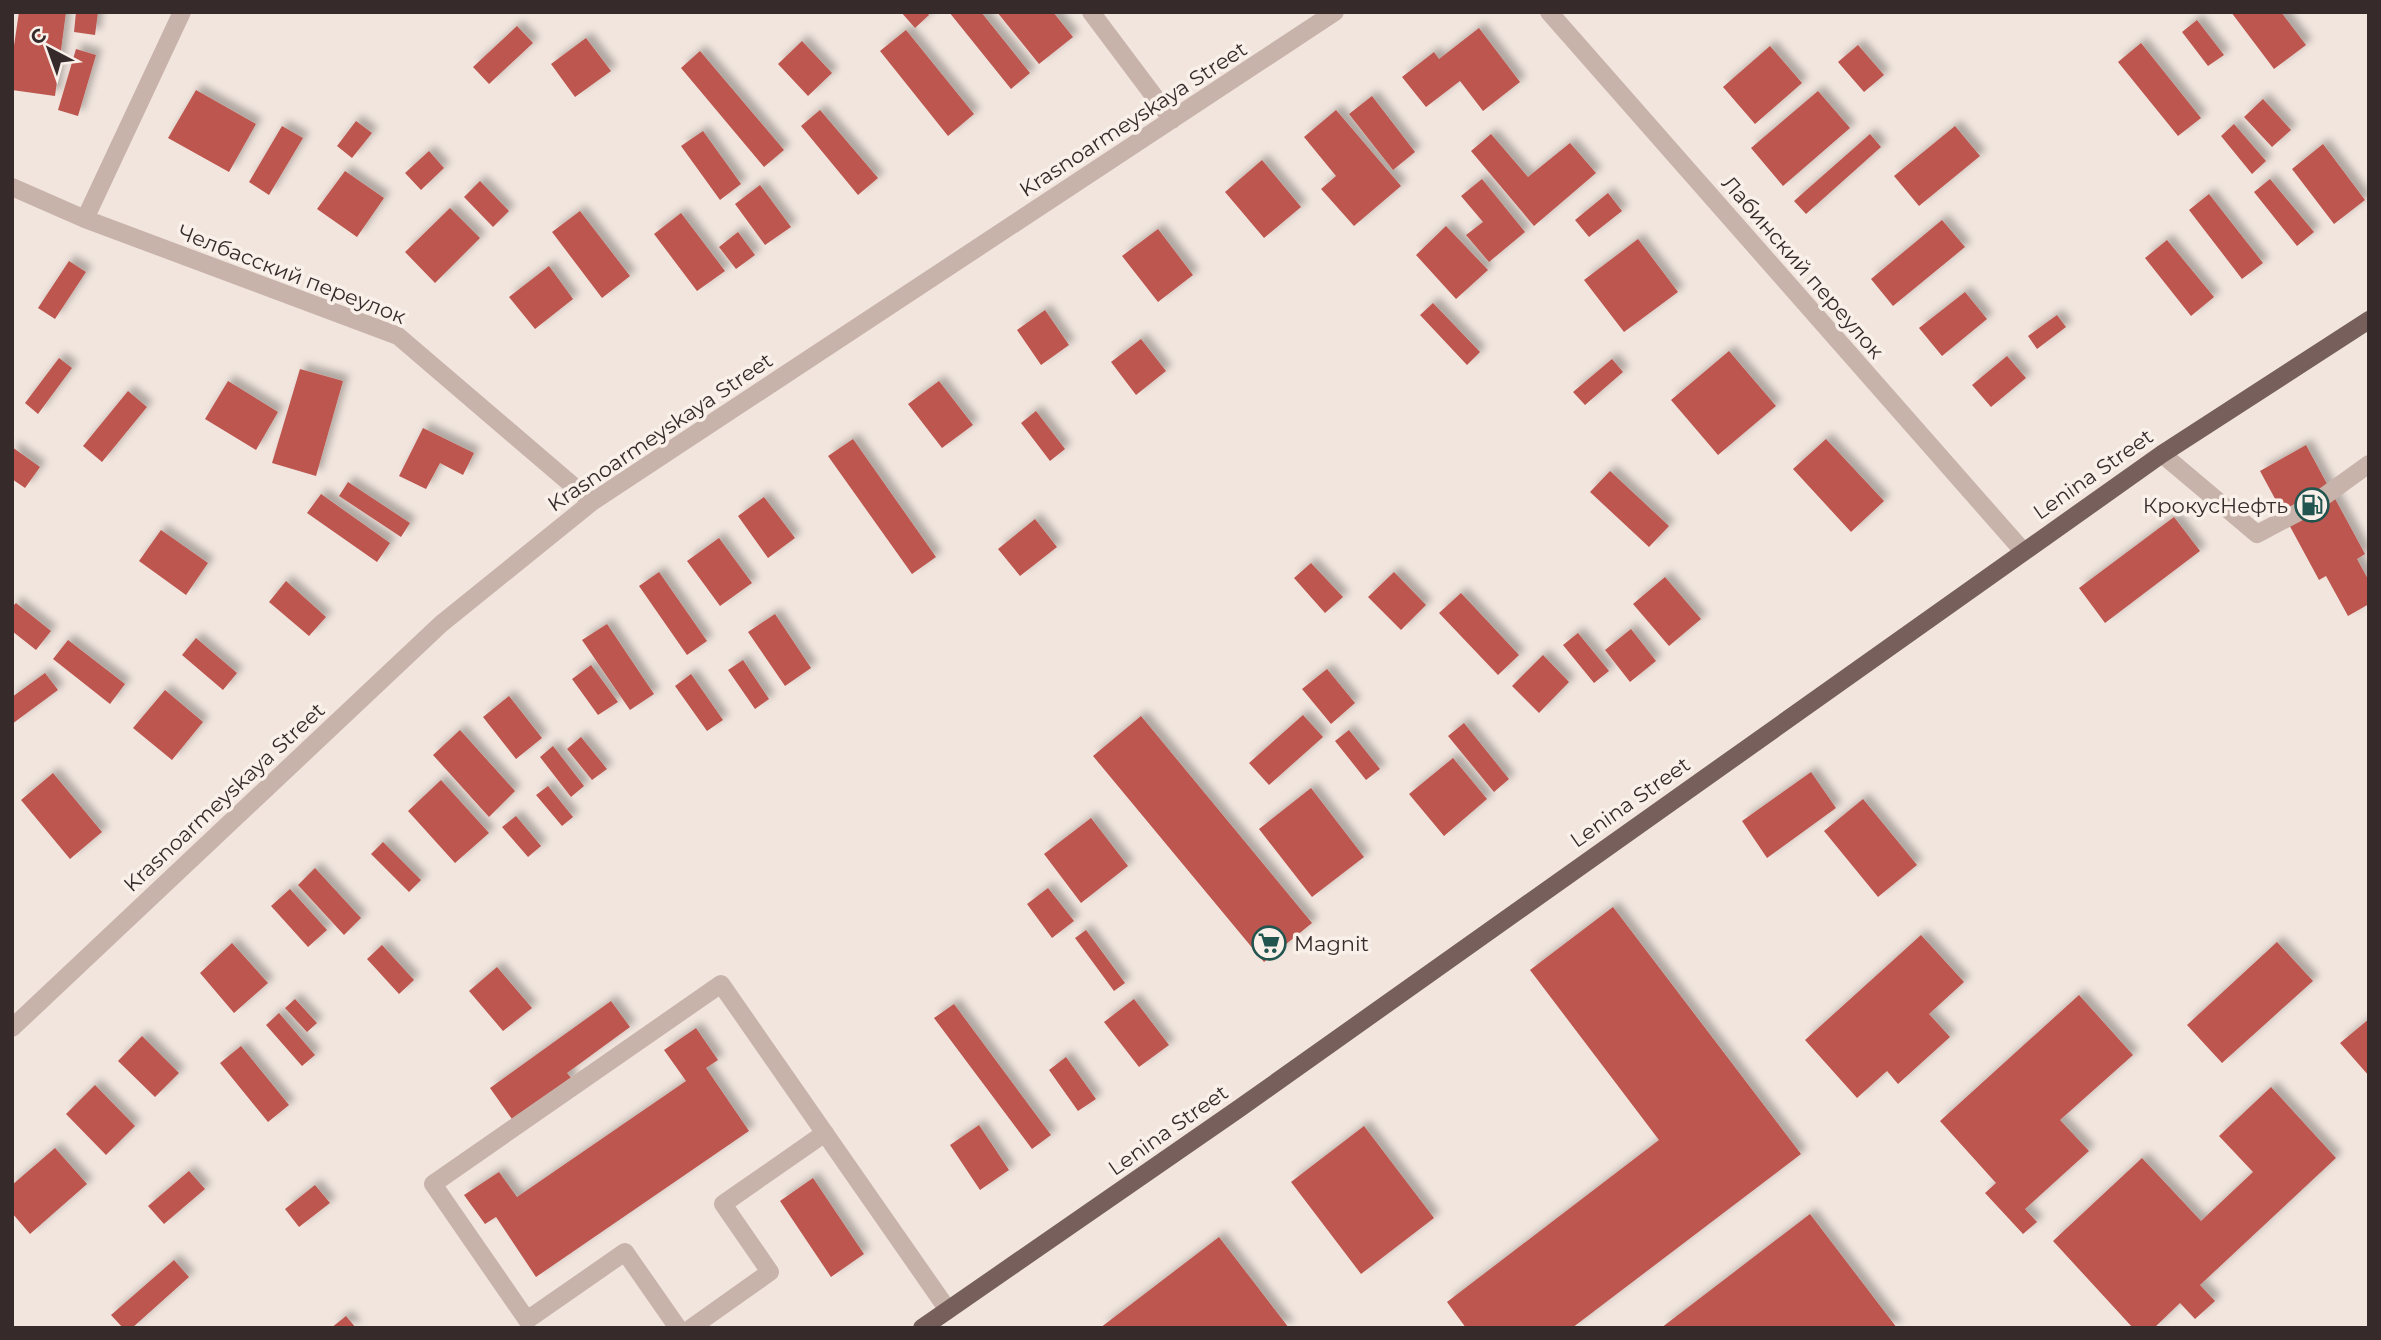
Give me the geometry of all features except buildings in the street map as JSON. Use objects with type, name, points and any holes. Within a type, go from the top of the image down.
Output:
[{"type":"main road","name":"Lenina Street","points":[[922,1328],[1237,1110],[2162,454],[2369,320]]},
{"type":"street","points":[[85,219],[182,12]]},
{"type":"street","points":[[1091,12],[1172,120]]},
{"type":"street","name":"Krasnoarmeyskaya Street","points":[[12,1028],[441,624],[592,502],[1335,12]]},
{"type":"street","name":"Лабинский переулок","points":[[1549,12],[2023,551]]},
{"type":"street","name":"Челбасский переулок","points":[[12,187],[85,219],[398,336],[592,502]]},
{"type":"street","points":[[2162,454],[2257,534],[2312,505],[2369,464]]},
{"type":"street","points":[[678,1328],[625,1252],[527,1320],[433,1184],[721,984],[948,1310]]},
{"type":"street","points":[[691,1328],[771,1272],[723,1204],[825,1133]]},
{"type":"place","name":"КрокусНефть","points":[[2312,505]]},
{"type":"place","name":"Magnit","points":[[1269,943]]}]
